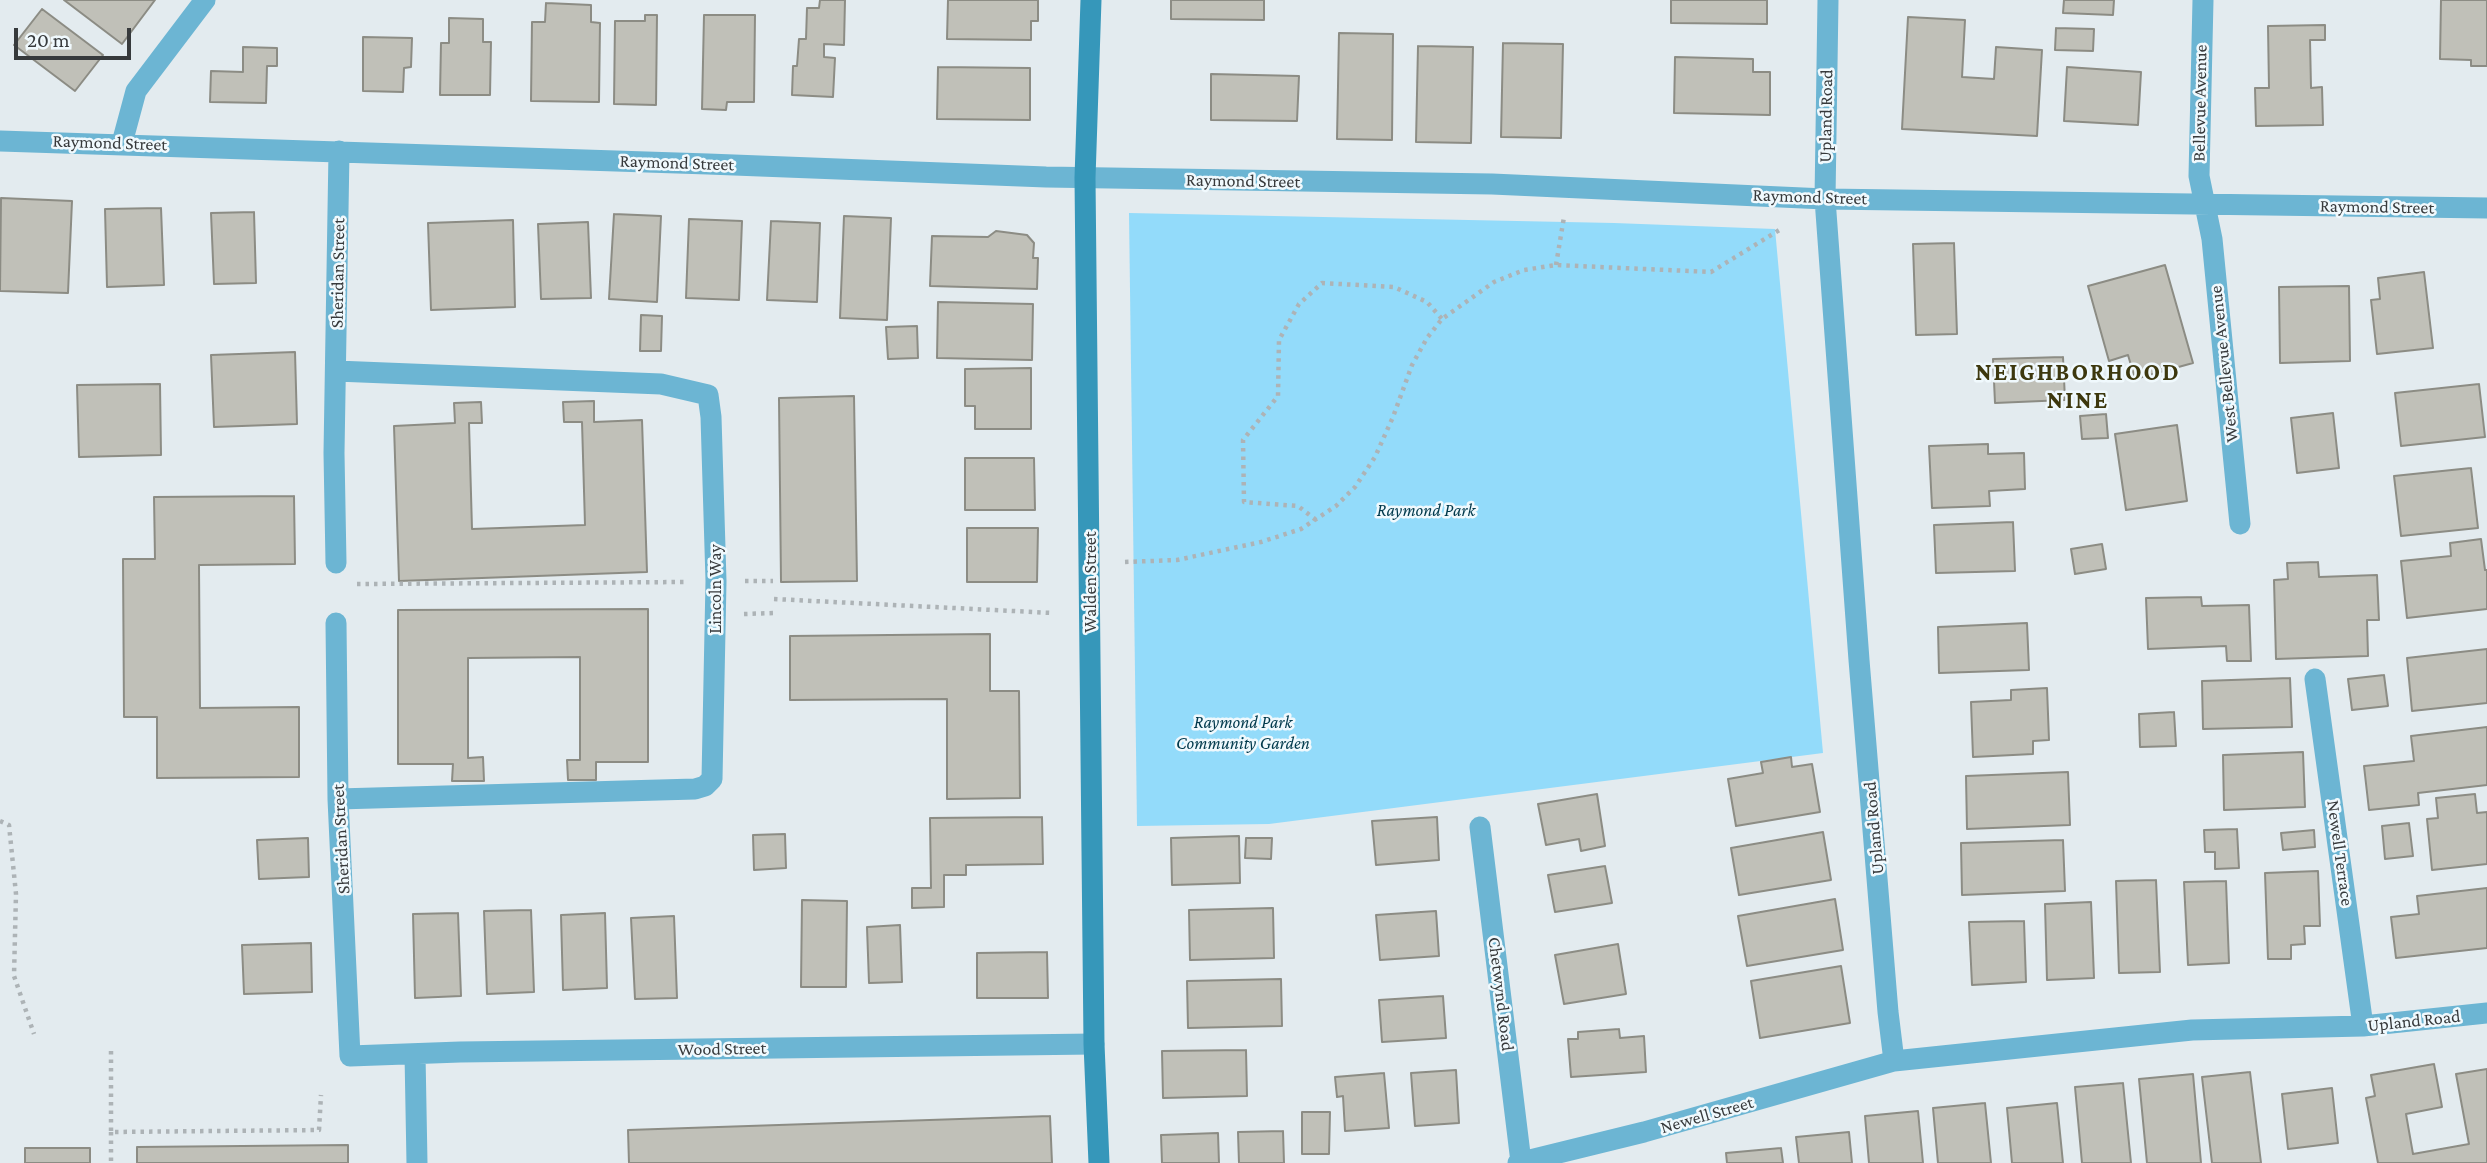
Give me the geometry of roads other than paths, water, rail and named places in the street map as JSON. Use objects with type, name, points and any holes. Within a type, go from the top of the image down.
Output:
[{"type":"street","points":[[122,143],[136,90],[205,0]]},
{"type":"street","name":"Walden Street","points":[[1091,0],[1085,178],[1094,1044],[1099,1163]]},
{"type":"street","name":"Upland Road","points":[[1828,0],[1825,199],[1859,660],[1894,1061],[2192,1030],[2363,1026],[2487,1013]]},
{"type":"street","name":"Bellevue Avenue","points":[[2203,0],[2199,176],[2205,205]]},
{"type":"street","name":"Raymond Street","points":[[0,141],[122,143],[1085,178],[1492,184],[1825,199],[2487,208]]},
{"type":"street","name":"Sheridan Street","points":[[336,563],[334,453],[339,151]]},
{"type":"street","name":"West Bellevue Avenue","points":[[2205,205],[2212,239],[2240,524]]},
{"type":"street","name":"Lincoln Way","points":[[337,371],[661,384],[708,395],[716,582],[712,779],[705,786],[695,789],[338,799]]},
{"type":"street","name":"Sheridan Street","points":[[336,623],[338,799],[350,1056]]},
{"type":"street","name":"Newell Terrace","points":[[2315,679],[2363,1026]]},
{"type":"street","name":"Chetwynd Road","points":[[1480,827],[1520,1162]]},
{"type":"street","name":"Wood Street","points":[[350,1056],[1094,1044]]},
{"type":"street","points":[[415,1054],[417,1163]]},
{"type":"street","name":"Newell Street","points":[[1520,1162],[1644,1132],[1894,1061]]},
{"type":"district","name":"NEIGHBORHOOD NINE","points":[[2078,387]]},
{"type":"park label","name":"Raymond Park","points":[[1426,510]]},
{"type":"park label","name":"Raymond Park Community Garden","points":[[1243,732]]}]
